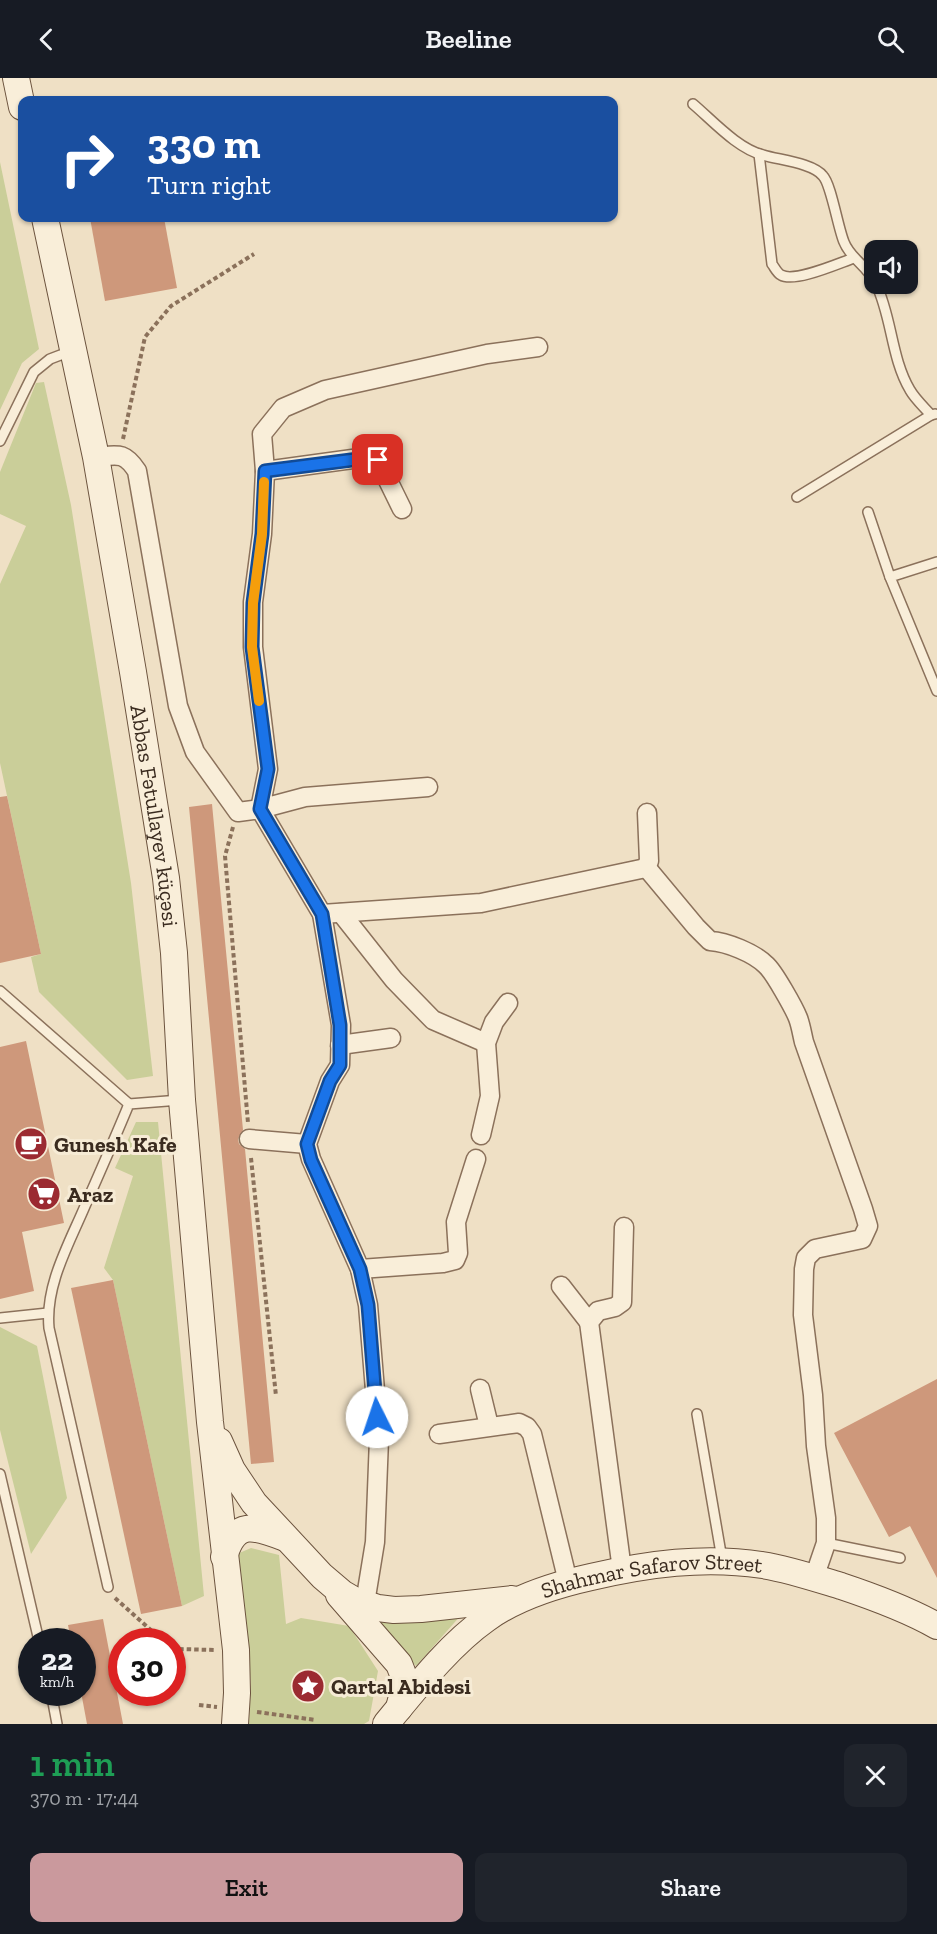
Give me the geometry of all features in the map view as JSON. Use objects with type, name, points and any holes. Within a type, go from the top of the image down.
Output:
[{"type":"main road","points":[[16,78],[20,96]]},
{"type":"main road","name":"Abbas Fətullayev küçəsi","points":[[46,222],[73,350],[107,456],[166,878],[174,953],[182,1100],[210,1422],[236,1650],[235,1724]]},
{"type":"main road","points":[[210,1422],[232,1470],[254,1503],[322,1576],[404,1672],[406,1682],[392,1716]]},
{"type":"main road","points":[[224,1557],[232,1536],[242,1530],[262,1529],[285,1538]]},
{"type":"main road","name":"Shahmar Safarov Street","points":[[392,1716],[468,1634],[487,1618],[525,1598],[568,1582],[622,1570],[679,1562],[722,1561],[763,1565],[814,1578],[894,1605],[937,1626]]},
{"type":"main road","points":[[322,1576],[342,1593],[365,1604],[394,1610],[525,1598]]},
{"type":"street","points":[[365,1604],[375,1542],[379,1439],[368,1305],[360,1269],[311,1160],[307,1144],[330,1081],[340,1065],[340,1025],[322,914],[260,809],[268,769],[252,647],[253,603],[262,534],[265,471],[262,434],[283,408],[325,390],[487,354],[538,347]]},
{"type":"street","points":[[107,456],[130,460],[137,471],[178,706],[195,752],[238,812],[260,809],[305,797],[428,787]]},
{"type":"street","points":[[265,471],[367,458],[378,460],[402,509]]},
{"type":"street","points":[[646,867],[649,861],[647,813]]},
{"type":"street","points":[[322,914],[481,903],[646,867]]},
{"type":"street","points":[[646,867],[710,941],[722,942],[739,948],[767,965],[798,1017],[804,1041],[868,1226],[861,1239],[815,1249],[806,1258],[804,1269],[803,1315],[813,1395],[816,1446],[826,1518],[826,1543],[814,1578]]},
{"type":"street","points":[[341,913],[394,980],[433,1020],[486,1043]]},
{"type":"street","points":[[481,1136],[490,1096],[486,1043],[494,1022],[508,1003]]},
{"type":"street","points":[[340,1045],[391,1038]]},
{"type":"street","points":[[249,1139],[307,1144]]},
{"type":"street","points":[[360,1269],[443,1263],[455,1260],[458,1253],[456,1222],[476,1159]]},
{"type":"street","points":[[589,1322],[598,1311],[615,1307],[622,1302],[624,1227]]},
{"type":"street","points":[[561,1286],[589,1322],[622,1570]]},
{"type":"street","points":[[480,1389],[489,1426]]},
{"type":"street","points":[[439,1434],[519,1423],[527,1427],[532,1434],[568,1582]]},
{"type":"lane","points":[[693,104],[744,148],[813,168],[825,176],[844,244],[864,267]]},
{"type":"lane","points":[[759,154],[772,264],[779,274],[787,277],[804,275],[854,258]]},
{"type":"lane","points":[[797,496],[934,414],[910,392],[903,376],[881,294]]},
{"type":"lane","points":[[0,441],[34,372],[50,359],[73,350]]},
{"type":"lane","points":[[868,512],[890,577],[937,691]]},
{"type":"lane","points":[[890,577],[937,562]]},
{"type":"lane","points":[[0,991],[129,1104],[182,1100]]},
{"type":"lane","points":[[108,1587],[49,1328],[48,1313],[50,1296],[59,1267],[129,1104]]},
{"type":"lane","points":[[0,1318],[48,1313]]},
{"type":"lane","points":[[697,1414],[722,1561]]},
{"type":"lane","points":[[0,1474],[36,1628]]},
{"type":"lane","points":[[826,1543],[900,1558]]},
{"type":"lane","points":[[54,1706],[57,1724]]},
{"type":"path","points":[[107,456],[145,338],[171,306],[254,254]]},
{"type":"path","points":[[238,812],[225,856],[249,1139],[276,1396]]},
{"type":"path","points":[[108,1587],[113,1596],[149,1628]]},
{"type":"path","points":[[186,1649],[236,1650]]},
{"type":"green space","points":[[0,162],[39,349],[22,363],[0,410]]},
{"type":"green space","points":[[44,382],[71,505],[131,883],[153,1076],[127,1080],[39,992],[31,957],[41,954],[0,763],[0,584],[26,526],[0,514],[0,472],[36,383]]},
{"type":"green space","points":[[136,1122],[158,1122],[204,1596],[182,1606],[113,1280],[104,1268],[133,1176],[115,1168]]},
{"type":"green space","points":[[0,1327],[37,1346],[67,1498],[31,1554],[0,1430]]},
{"type":"green space","points":[[251,1548],[279,1555],[286,1624],[301,1618],[349,1626],[378,1671],[369,1721],[364,1724],[249,1724],[251,1683],[237,1554]]},
{"type":"green space","points":[[462,1614],[416,1666],[369,1618],[416,1622]]},
{"type":"building","points":[[91,222],[165,222],[177,288],[105,301]]},
{"type":"building","points":[[7,796],[41,954],[0,963],[0,797]]},
{"type":"building","points":[[212,804],[243,1130],[238,1139],[239,1144],[245,1149],[274,1462],[251,1464],[189,807]]},
{"type":"building","points":[[26,1041],[64,1223],[22,1232],[34,1291],[0,1299],[0,1047]]},
{"type":"building","points":[[113,1280],[182,1606],[141,1614],[71,1288]]},
{"type":"building","points":[[937,1379],[937,1578],[910,1526],[889,1537],[834,1433]]},
{"type":"building","points":[[103,1619],[108,1645],[108,1706],[120,1706],[123,1724],[87,1724],[84,1706],[96,1706],[96,1628],[69,1628],[68,1625]]},
{"type":"slow traffic","points":[[259,701],[252,647],[253,603],[262,534],[264,482]]},
{"type":"place","name":"Gunesh Kafe","points":[[31,1144]]},
{"type":"place","name":"Araz","points":[[44,1194]]},
{"type":"place","name":"Qartal Abidəsi","points":[[308,1686]]},
{"type":"route","points":[[377,1417],[368,1305],[360,1269],[311,1160],[307,1144],[330,1081],[340,1065],[340,1025],[322,914],[260,809],[268,769],[252,647],[253,603],[262,534],[265,471],[367,458],[378,460]]}]
